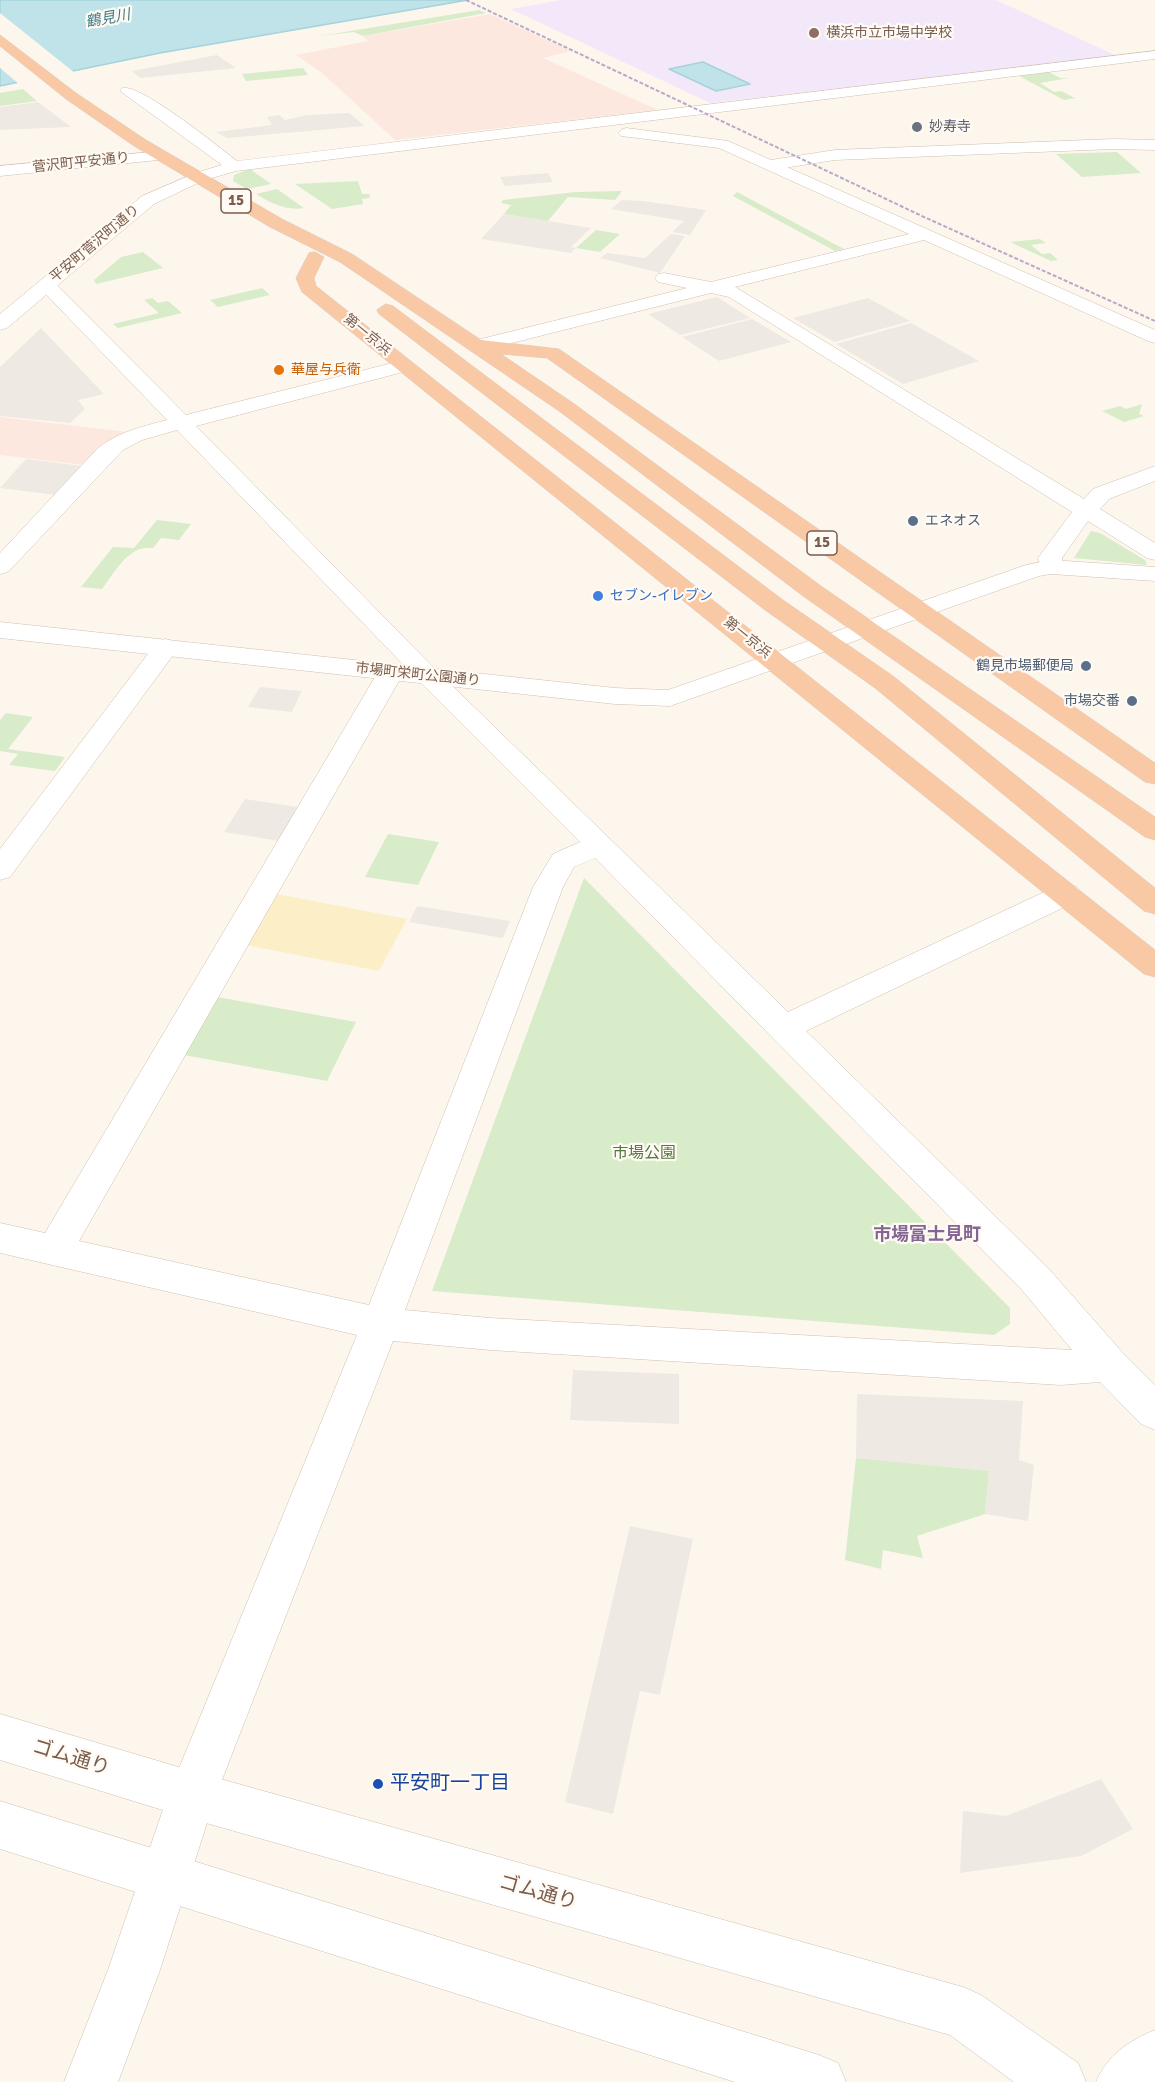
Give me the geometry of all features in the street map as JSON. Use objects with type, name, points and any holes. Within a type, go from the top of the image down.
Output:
[{"type":"highway","name":"第一京浜","points":[[0,39],[71,96],[162,156],[276,224],[346,258],[567,407],[812,591],[1155,831]]},
{"type":"highway","name":"第一京浜","points":[[276,224],[315,257],[774,605],[884,682],[1155,904]]},
{"type":"highway","name":"第一京浜","points":[[315,257],[305,278],[308,288],[1155,966]]},
{"type":"highway","name":"第一京浜","points":[[476,346],[552,353],[1155,776]]},
{"type":"street","points":[[566,127],[1155,55]]},
{"type":"street","points":[[127,91],[163,114],[234,166]]},
{"type":"street","points":[[566,127],[710,141],[771,165],[1155,337]]},
{"type":"street","name":"平安町菅沢町通り","points":[[0,324],[148,200],[198,177],[234,166],[566,127]]},
{"type":"street","points":[[771,165],[835,154],[1155,145]]},
{"type":"street","name":"菅沢町平安通り","points":[[0,171],[162,156]]},
{"type":"street","points":[[878,214],[899,210]]},
{"type":"street","points":[[476,346],[925,234]]},
{"type":"street","points":[[664,278],[717,287],[735,293],[1088,509],[1155,553]]},
{"type":"street","points":[[46,284],[428,676],[473,718],[1035,1279],[1108,1364],[1155,1412]]},
{"type":"street","points":[[0,567],[115,445],[134,435],[404,366]]},
{"type":"street","points":[[1051,567],[1050,558],[1101,494],[1155,473]]},
{"type":"street","name":"市場町栄町公園通り","points":[[0,630],[615,696],[670,698],[1034,570],[1051,567],[1155,574]]},
{"type":"street","points":[[0,870],[166,647]]},
{"type":"street","points":[[54,1250],[391,672]]},
{"type":"street","points":[[91,2082],[134,1970],[192,1795],[381,1324],[548,887],[563,861],[598,845]]},
{"type":"street","points":[[783,1028],[1066,894]]},
{"type":"street","points":[[0,1238],[381,1324],[501,1335],[1061,1368],[1108,1364]]},
{"type":"street","name":"ゴム通り","points":[[0,1737],[192,1795],[963,2013],[1059,2082]]},
{"type":"street","points":[[0,1825],[819,2082]]},
{"type":"street","points":[[1123,2082],[1155,2056]]},
{"type":"shaded area","name":"横浜市立市場中学校","points":[[561,0],[996,0],[1117,56],[710,103],[511,9]]},
{"type":"shaded area","points":[[490,14],[571,51],[543,58],[658,110],[395,140],[322,73],[296,55],[368,41],[363,36]]},
{"type":"shaded area","points":[[217,55],[236,68],[140,78],[132,71]]},
{"type":"shaded area","points":[[38,102],[71,127],[0,130],[0,107]]},
{"type":"shaded area","points":[[349,113],[365,126],[227,138],[216,132],[272,125],[267,117],[279,115],[285,120],[307,115]]},
{"type":"shaded area","points":[[548,173],[553,182],[505,186],[500,177]]},
{"type":"shaded area","points":[[622,200],[706,210],[690,235],[672,232],[684,221],[611,209]]},
{"type":"shaded area","points":[[504,214],[591,228],[571,247],[576,248],[571,253],[481,239]]},
{"type":"shaded area","points":[[671,234],[685,236],[660,273],[600,258],[607,253],[645,258]]},
{"type":"shaded area","points":[[717,297],[750,318],[680,335],[648,314]]},
{"type":"shaded area","points":[[868,298],[910,321],[834,342],[793,318]]},
{"type":"shaded area","points":[[752,319],[791,342],[719,361],[682,337]]},
{"type":"shaded area","points":[[911,323],[979,361],[903,384],[836,344]]},
{"type":"shaded area","points":[[41,328],[104,394],[78,400],[85,409],[70,423],[0,416],[0,367]]},
{"type":"shaded area","points":[[0,417],[127,432],[84,465],[0,455]]},
{"type":"shaded area","points":[[26,459],[82,466],[56,495],[0,488]]},
{"type":"shaded area","points":[[260,687],[302,691],[292,712],[248,707]]},
{"type":"shaded area","points":[[245,799],[298,807],[279,841],[224,832]]},
{"type":"shaded area","points":[[417,906],[510,921],[503,938],[409,922]]},
{"type":"shaded area","points":[[573,1370],[679,1374],[679,1424],[570,1420]]},
{"type":"shaded area","points":[[857,1394],[1023,1401],[1019,1460],[1034,1465],[1028,1521],[985,1514],[989,1471],[856,1458]]},
{"type":"shaded area","points":[[630,1526],[693,1539],[660,1695],[640,1691],[613,1814],[565,1802]]},
{"type":"shaded area","points":[[1101,1779],[1133,1829],[1081,1856],[960,1873],[963,1811],[1006,1816]]},
{"type":"green space","points":[[479,10],[486,13],[363,36],[354,32],[320,36]]},
{"type":"green space","points":[[303,68],[308,75],[246,81],[242,74]]},
{"type":"green space","points":[[1049,72],[1060,78],[1069,78],[1040,83],[1054,92],[1061,91],[1075,98],[1064,100],[1019,76]]},
{"type":"green space","points":[[23,89],[37,101],[0,106],[0,93]]},
{"type":"green space","points":[[1117,152],[1141,173],[1082,177],[1056,154]]},
{"type":"green space","points":[[250,169],[271,184],[247,189],[233,181],[234,175]]},
{"type":"green space","points":[[358,181],[362,194],[369,194],[370,198],[362,199],[363,204],[332,209],[295,184]]},
{"type":"green space","points":[[277,189],[304,208],[279,206],[256,194]]},
{"type":"green space","points":[[622,191],[615,200],[568,197],[548,221],[504,214],[511,205],[501,203],[503,200],[576,192]]},
{"type":"green space","points":[[737,192],[844,249],[835,251],[733,196]]},
{"type":"green space","points":[[596,230],[620,234],[600,252],[576,248]]},
{"type":"green space","points":[[1040,239],[1046,243],[1031,245],[1042,254],[1050,253],[1058,260],[1051,261],[1010,242]]},
{"type":"green space","points":[[143,252],[163,268],[96,284],[94,280],[121,257]]},
{"type":"green space","points":[[262,288],[270,295],[218,307],[210,300]]},
{"type":"green space","points":[[152,298],[158,303],[168,301],[182,313],[118,328],[113,324],[159,313],[144,300]]},
{"type":"green space","points":[[1142,404],[1139,414],[1144,416],[1124,422],[1102,411],[1120,406],[1126,409]]},
{"type":"green space","points":[[157,520],[191,524],[179,540],[161,538],[153,548],[144,548],[130,555],[102,589],[81,587],[113,547],[134,548]]},
{"type":"green space","points":[[1091,531],[1100,533],[1145,560],[1147,565],[1074,558]]},
{"type":"green space","points":[[6,713],[33,717],[8,749],[65,757],[55,771],[9,765],[18,754],[0,751],[0,720]]},
{"type":"green space","points":[[388,834],[439,842],[418,885],[365,877]]},
{"type":"green space","name":"市場公園","points":[[584,878],[1010,1308],[1010,1324],[994,1335],[432,1291]]},
{"type":"green space","points":[[217,997],[356,1022],[327,1081],[184,1055]]},
{"type":"green space","points":[[856,1458],[989,1471],[985,1514],[917,1536],[923,1558],[883,1550],[881,1569],[845,1560]]},
{"type":"sand","points":[[277,894],[407,919],[379,971],[246,945]]},
{"type":"water","name":"鶴見川","points":[[0,0],[468,0],[160,53],[0,86]]},
{"type":"water","points":[[703,62],[750,84],[716,91],[669,69]]},
{"type":"pier","points":[[0,13],[75,73],[20,85],[0,68]]},
{"type":"railway","points":[[466,0],[924,217],[1155,321]]},
{"type":"place","name":"横浜市立市場中学校","points":[[814,33]]},
{"type":"place","name":"妙寿寺","points":[[917,127]]},
{"type":"place","name":"華屋与兵衛","points":[[279,370]]},
{"type":"place","name":"エネオス","points":[[913,521]]},
{"type":"place","name":"セブン-イレブン","points":[[598,596]]},
{"type":"place","name":"鶴見市場郵便局","points":[[1086,666]]},
{"type":"place","name":"市場交番","points":[[1132,701]]},
{"type":"place","name":"平安町一丁目","points":[[378,1784]]},
{"type":"district","name":"市場富士見町","points":[[927,1235]]}]
